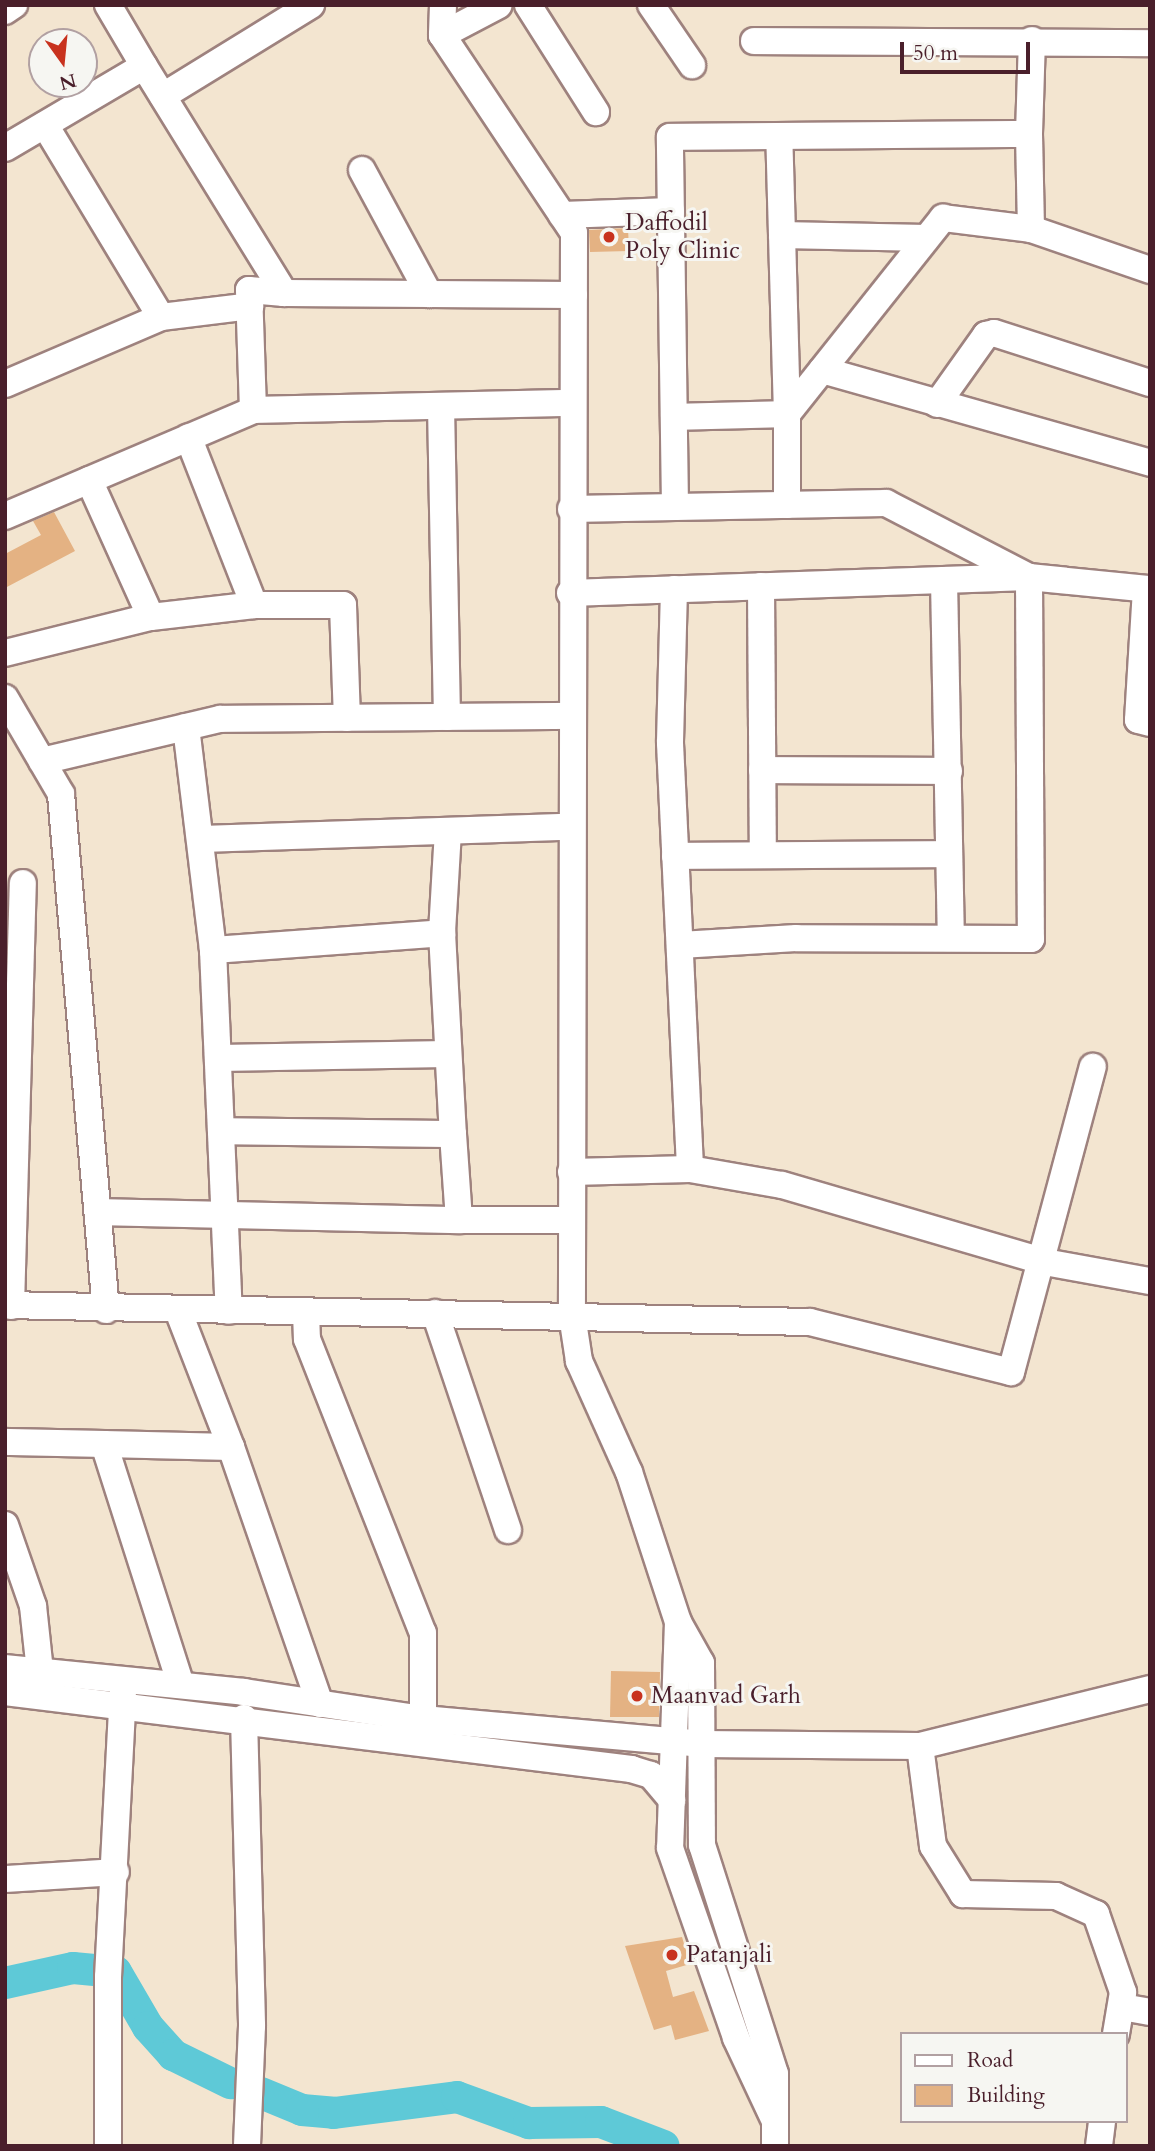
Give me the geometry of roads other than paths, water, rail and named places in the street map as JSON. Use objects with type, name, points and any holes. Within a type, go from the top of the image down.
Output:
[{"type":"street","points":[[5,11],[14,5]]},
{"type":"street","points":[[108,5],[284,293]]},
{"type":"street","points":[[163,96],[311,5]]},
{"type":"street","points":[[443,5],[442,35],[575,233],[569,716],[572,1315],[579,1360],[629,1472],[678,1622],[701,1663],[689,1744],[672,1800],[674,1864],[736,2038],[772,2117]]},
{"type":"street","points":[[442,35],[499,5]]},
{"type":"street","points":[[528,5],[596,112]]},
{"type":"street","points":[[651,5],[692,65]]},
{"type":"street","points":[[754,41],[1032,40],[1150,43]]},
{"type":"street","points":[[1031,229],[1029,134],[1032,40]]},
{"type":"street","points":[[5,148],[144,65]]},
{"type":"street","points":[[45,125],[161,317]]},
{"type":"street","points":[[675,507],[670,137],[1029,134]]},
{"type":"street","points":[[779,136],[787,505]]},
{"type":"street","points":[[362,170],[429,294]]},
{"type":"street","points":[[562,215],[671,211]]},
{"type":"street","points":[[674,417],[787,414],[943,218],[1031,229],[1150,270]]},
{"type":"street","points":[[782,235],[926,238]]},
{"type":"street","points":[[253,410],[249,290],[284,293],[574,295]]},
{"type":"street","points":[[5,384],[161,317],[250,306]]},
{"type":"street","points":[[937,404],[986,335],[994,333],[1150,383]]},
{"type":"street","points":[[822,370],[1150,463]]},
{"type":"street","points":[[5,516],[253,410],[572,403]]},
{"type":"street","points":[[441,406],[447,717]]},
{"type":"street","points":[[188,438],[254,605]]},
{"type":"street","points":[[89,480],[151,617]]},
{"type":"street","points":[[571,509],[886,503],[1029,577]]},
{"type":"street","points":[[570,593],[1029,577],[1148,589],[1138,720],[1150,723]]},
{"type":"street","points":[[680,946],[951,938],[1031,939],[1035,928],[1029,577]]},
{"type":"street","points":[[944,580],[951,938]]},
{"type":"street","points":[[761,586],[763,852]]},
{"type":"street","points":[[674,589],[670,743],[690,1169]]},
{"type":"street","points":[[5,653],[151,617],[254,605],[343,605],[348,718]]},
{"type":"street","points":[[5,698],[61,794],[106,1310]]},
{"type":"street","points":[[42,761],[220,719],[569,716]]},
{"type":"street","points":[[186,727],[213,950],[229,1311]]},
{"type":"street","points":[[762,770],[949,771]]},
{"type":"street","points":[[200,839],[569,827]]},
{"type":"street","points":[[448,831],[442,933],[459,1220]]},
{"type":"street","points":[[675,856],[763,852],[949,854]]},
{"type":"street","points":[[69,881],[14,883],[8,1306],[179,1313],[435,1313],[810,1322],[1011,1371],[1045,1262],[1093,1067]]},
{"type":"street","points":[[213,950],[442,933]]},
{"type":"street","points":[[218,1058],[448,1054]]},
{"type":"street","points":[[221,1131],[453,1133]]},
{"type":"street","points":[[571,1172],[690,1169],[782,1185],[1045,1262],[1150,1282]]},
{"type":"street","points":[[98,1212],[225,1217],[571,1220]]},
{"type":"street","points":[[306,1312],[307,1339],[423,1633],[424,1719]]},
{"type":"street","points":[[179,1313],[231,1447],[320,1704]]},
{"type":"street","points":[[435,1313],[508,1530]]},
{"type":"street","points":[[5,1443],[231,1447]]},
{"type":"street","points":[[104,1444],[181,1685]]},
{"type":"street","points":[[5,1525],[36,1615],[40,1671]]},
{"type":"street","points":[[5,1668],[40,1671],[244,1717],[631,1769],[651,1775],[672,1800]]},
{"type":"street","points":[[5,1692],[123,1691],[181,1685],[424,1719],[689,1744],[920,1746],[1150,1689]]},
{"type":"street","points":[[108,2146],[109,1967],[116,1872],[123,1691]]},
{"type":"street","points":[[244,1717],[252,2026],[247,2146]]},
{"type":"street","points":[[689,1744],[702,1844],[775,2074],[772,2117],[775,2146]]},
{"type":"street","points":[[920,1746],[933,1846],[964,1894],[1056,1896],[1097,1914],[1123,1992],[1116,2032]]},
{"type":"street","points":[[5,1879],[116,1872]]},
{"type":"street","points":[[1122,2007],[1150,2012]]},
{"type":"street","points":[[1100,2146],[1102,2123]]},
{"type":"waterway","points":[[5,1983],[73,1968],[116,1972],[148,2027],[173,2055],[230,2083]]},
{"type":"waterway","points":[[261,2093],[302,2110],[334,2113],[457,2097],[529,2123],[601,2122],[664,2146]]},
{"type":"place","name":"Daffodil Poly Clinic","points":[[609,237]]},
{"type":"place","name":"Maanvad Garh","points":[[637,1696]]},
{"type":"place","name":"Patanjali","points":[[672,1955]]}]
